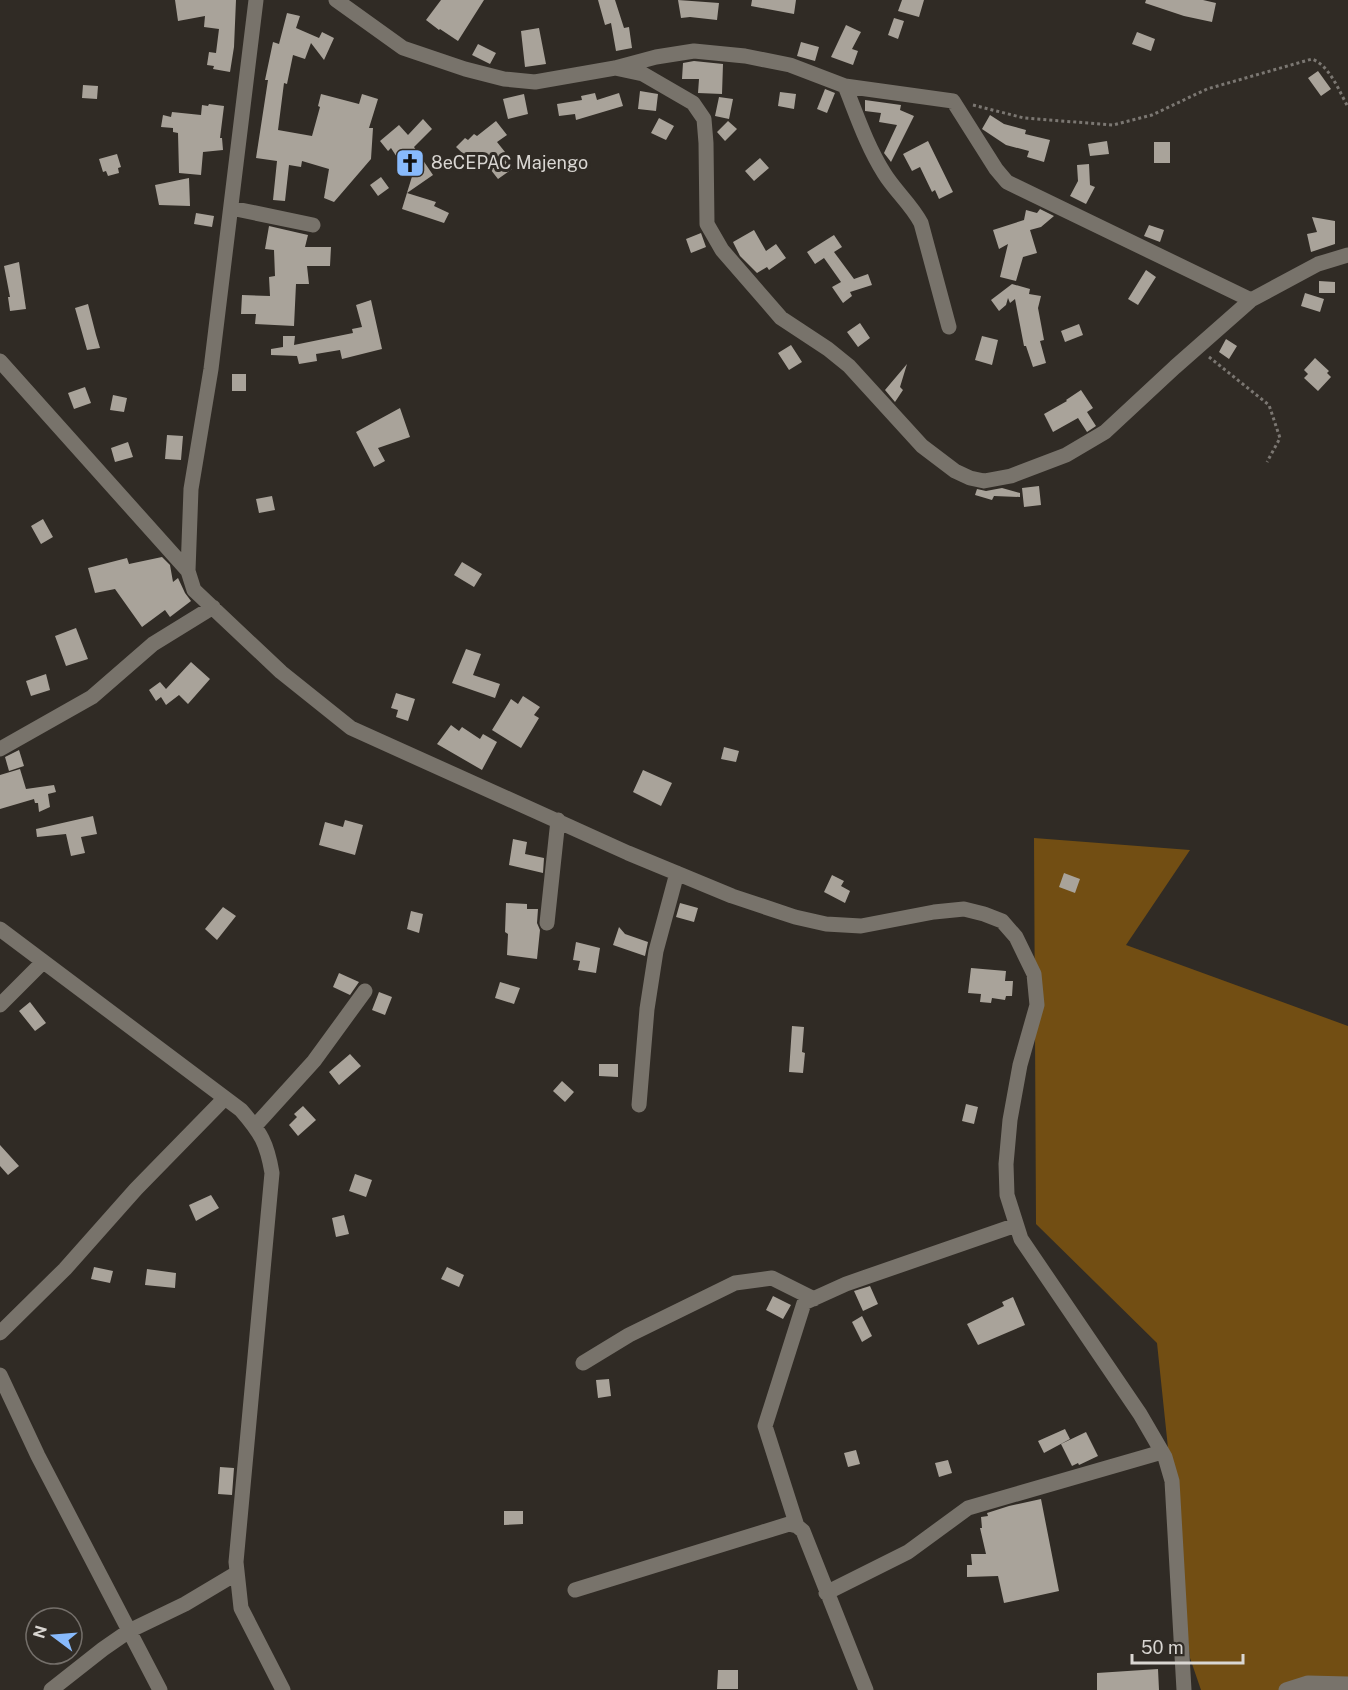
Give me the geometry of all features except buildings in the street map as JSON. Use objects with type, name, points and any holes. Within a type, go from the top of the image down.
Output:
[{"type":"street","points":[[256,0],[211,369],[191,489],[188,571],[194,590],[281,672],[351,728],[732,896],[795,917],[826,924],[861,926],[934,912],[964,909],[1002,921],[1016,937],[1034,974],[1037,1005],[1020,1065],[1010,1120],[1006,1164],[1007,1195],[1021,1239],[1140,1414],[1162,1452],[1172,1480],[1184,1690]]},
{"type":"street","points":[[336,0],[403,48],[465,69],[504,79],[535,82],[694,51],[745,56],[790,65],[845,86],[953,101],[996,169],[1007,182],[1251,300]]},
{"type":"street","points":[[615,68],[643,74],[693,103],[704,119],[706,224],[722,250],[781,318],[849,366],[922,446],[955,471],[970,478],[984,481],[1011,476],[1066,454],[1105,432],[1251,300],[1318,264],[1348,255]]},
{"type":"street","points":[[845,86],[883,172],[914,209],[921,223],[949,327]]},
{"type":"street","points":[[231,208],[313,225]]},
{"type":"street","points":[[0,361],[188,571]]},
{"type":"street","points":[[0,749],[92,697],[153,644],[213,607]]},
{"type":"street","points":[[547,923],[558,820]]},
{"type":"street","points":[[639,1105],[648,997],[656,951],[677,873]]},
{"type":"street","points":[[0,929],[241,1110],[255,1126],[267,1148],[272,1173],[239,1518],[237,1573],[241,1608],[283,1690]]},
{"type":"street","points":[[0,1005],[43,962]]},
{"type":"street","points":[[255,1126],[314,1061],[365,991]]},
{"type":"street","points":[[3,1325],[65,1269],[136,1189],[225,1098]]},
{"type":"street","points":[[797,1526],[765,1426],[804,1304],[846,1284],[1016,1225]]},
{"type":"street","points":[[583,1363],[629,1335],[735,1283],[772,1278],[814,1299]]},
{"type":"street","points":[[0,1375],[38,1456],[160,1690]]},
{"type":"street","points":[[826,1593],[908,1552],[968,1508],[1162,1452]]},
{"type":"street","points":[[575,1590],[789,1524],[797,1526],[803,1531],[866,1690]]},
{"type":"street","points":[[51,1690],[129,1631],[185,1604],[237,1573]]},
{"type":"street","points":[[1286,1690],[1308,1683],[1348,1684]]},
{"type":"path","points":[[953,101],[1024,118],[1113,125],[1152,115],[1207,89],[1312,59],[1320,62],[1348,107]]},
{"type":"path","points":[[1197,350],[1269,405],[1280,438],[1267,462]]},
{"type":"shaded area","points":[[1034,838],[1190,850],[1126,945],[1348,1026],[1348,1690],[1201,1690],[1190,1658],[1157,1343],[1036,1224]]},
{"type":"place","name":"8eCEPAC Majengo","points":[[410,163]]}]
